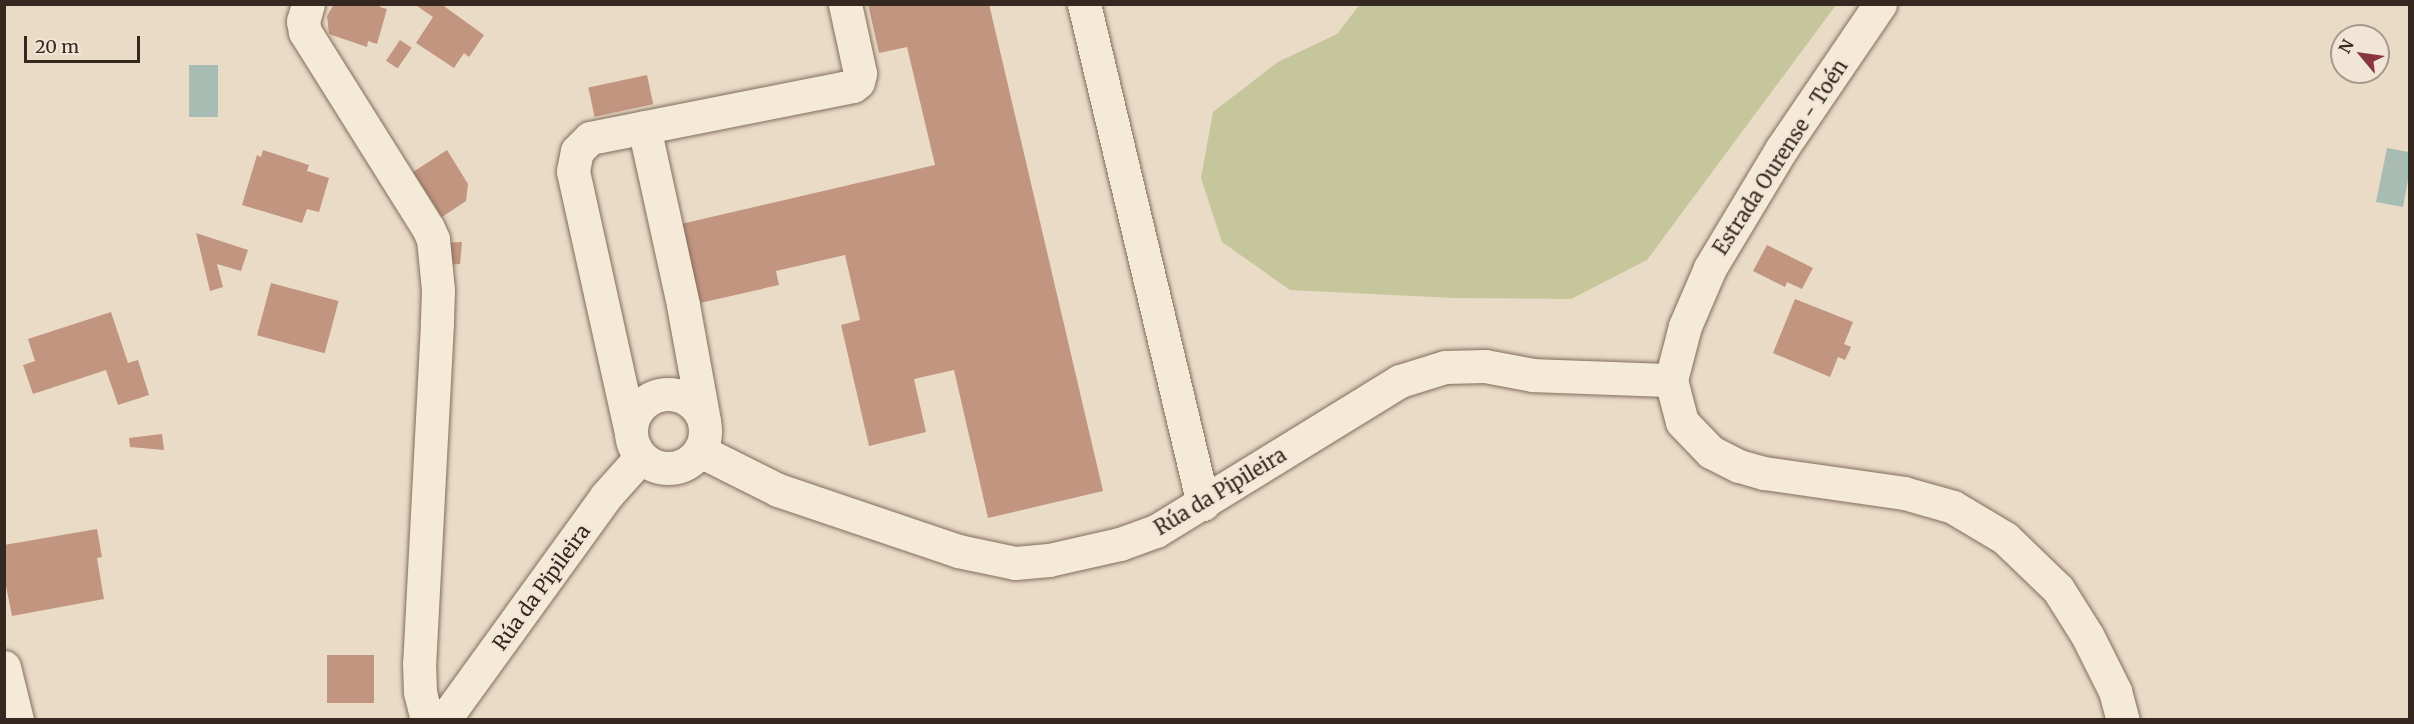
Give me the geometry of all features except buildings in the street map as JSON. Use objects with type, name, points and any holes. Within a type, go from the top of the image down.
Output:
[{"type":"street","points":[[308,4],[303,21],[305,32],[428,228],[433,240],[438,290],[437,323],[419,663],[420,692],[427,720]]},
{"type":"street","points":[[644,127],[683,305],[702,436],[687,463],[676,468],[663,468],[636,445],[573,171],[577,151],[590,138],[644,127],[853,87],[860,73],[845,4]]},
{"type":"street","points":[[1084,4],[1203,504]]},
{"type":"street","name":"Estrada Ourense - Toén","points":[[1880,4],[1771,165],[1710,268],[1685,326],[1671,380],[1682,422],[1711,452],[1739,466],[1764,473],[1904,493],[1953,507],[2005,538],[2058,589],[2092,644],[2115,691],[2123,720]]},
{"type":"street","name":"Rúa da Pipileira","points":[[444,720],[606,496],[636,445],[632,421],[638,410],[657,395],[675,395],[691,402],[702,436],[778,490],[958,551],[1015,563],[1049,560],[1120,544],[1156,531],[1400,381],[1445,367],[1485,366],[1533,375],[1671,380]]},
{"type":"street","points":[[4,667],[17,720]]},
{"type":"green space","points":[[1360,4],[1836,5],[1647,260],[1571,299],[1455,298],[1290,290],[1222,242],[1201,178],[1213,112],[1278,62],[1337,34]]},
{"type":"shaded area","points":[[189,65],[218,65],[218,117],[189,117]]},
{"type":"shaded area","points":[[2387,148],[2409,152],[2409,174],[2403,207],[2376,202]]}]
